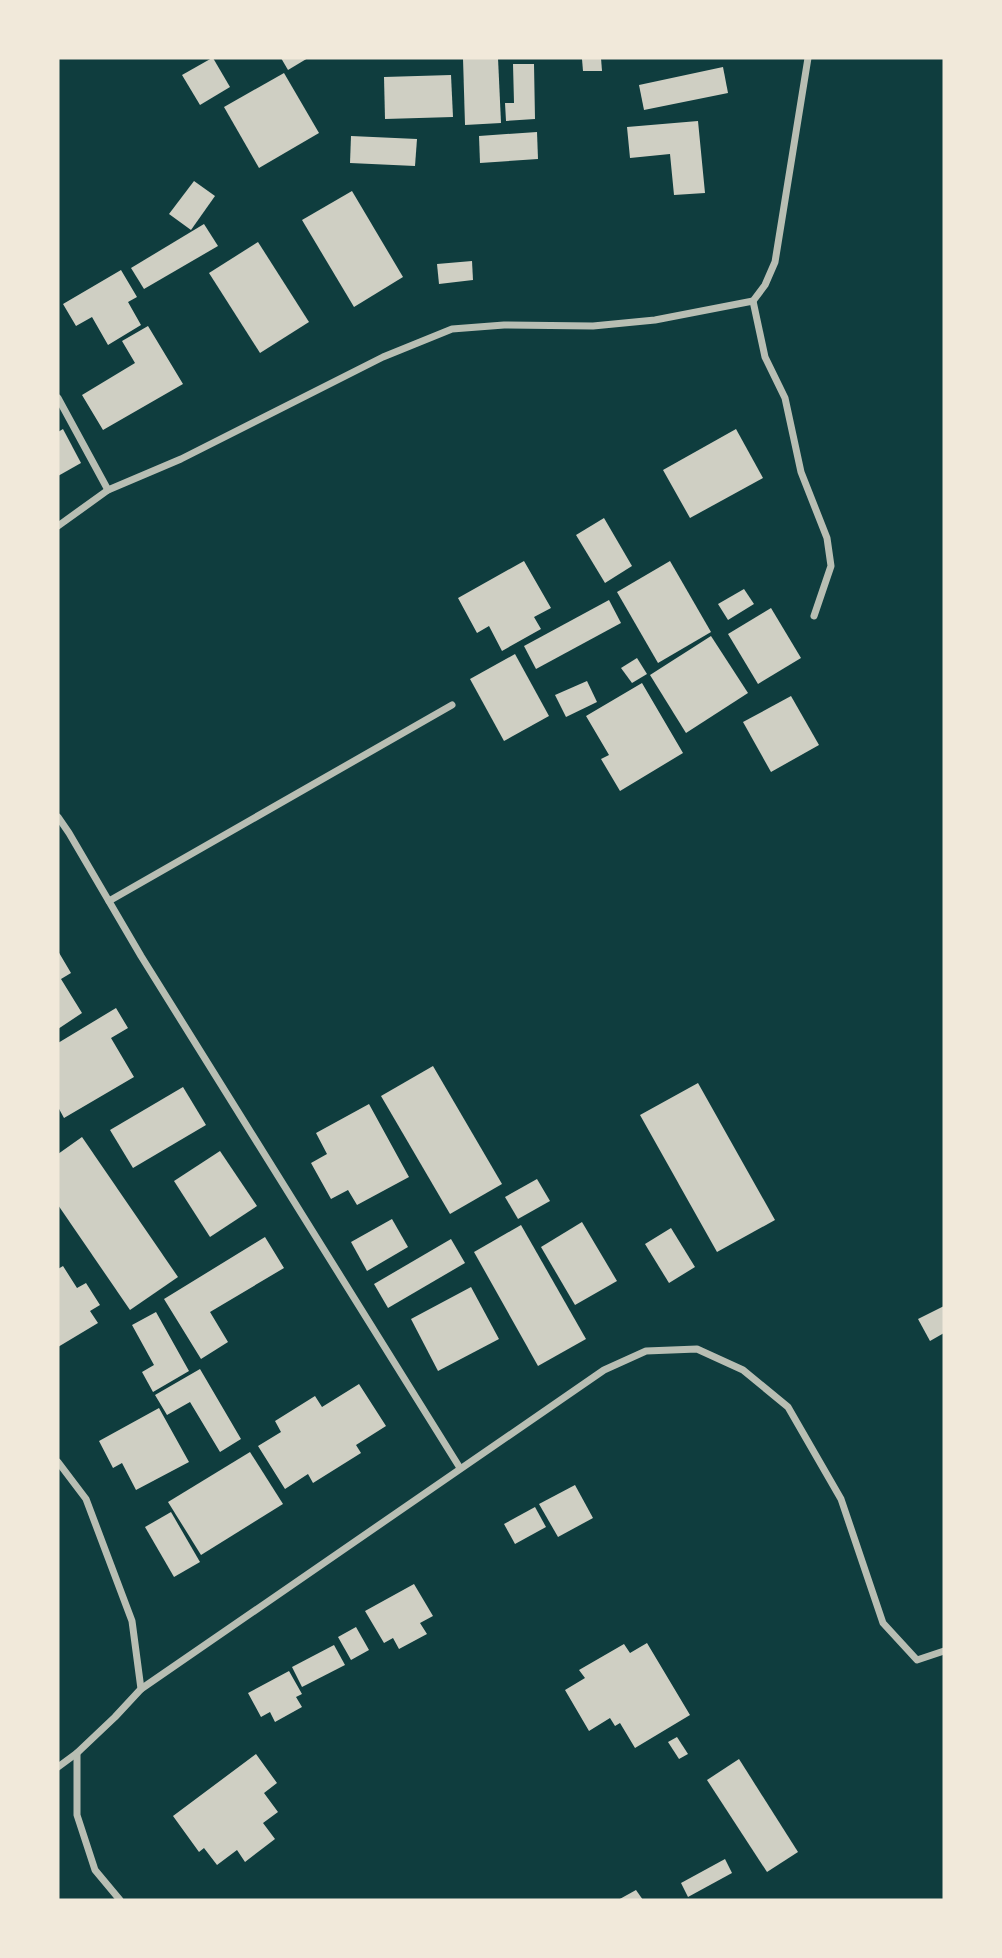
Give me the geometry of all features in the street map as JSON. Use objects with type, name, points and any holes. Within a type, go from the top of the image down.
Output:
[{"type":"street","points":[[58,526],[108,490],[181,459],[383,357],[452,329],[503,325],[593,326],[656,320],[753,301],[765,285],[775,261],[808,58]]},
{"type":"street","points":[[753,301],[765,357],[785,398],[801,472],[827,538],[831,566],[814,616]]},
{"type":"street","points":[[58,398],[108,490]]},
{"type":"street","points":[[109,901],[452,705]]},
{"type":"street","points":[[58,817],[460,1468]]},
{"type":"street","points":[[58,1767],[115,1717],[141,1689],[604,1370],[646,1351],[697,1349],[743,1370],[788,1408],[841,1499],[883,1623],[917,1660],[944,1651]]},
{"type":"street","points":[[58,1462],[86,1499],[132,1621],[141,1689]]},
{"type":"street","points":[[76,1753],[77,1815],[95,1870],[120,1900]]},
{"type":"building","points":[[213,58],[230,87],[200,105],[182,75]]},
{"type":"building","points":[[281,58],[308,58],[288,70]]},
{"type":"building","points":[[463,58],[498,58],[501,123],[465,125]]},
{"type":"building","points":[[601,58],[602,71],[583,71],[582,59]]},
{"type":"building","points":[[513,64],[534,64],[535,119],[506,121],[505,103],[514,103]]},
{"type":"building","points":[[723,67],[728,93],[644,110],[639,85]]},
{"type":"building","points":[[284,73],[319,133],[259,168],[224,107]]},
{"type":"building","points":[[451,75],[453,117],[385,119],[384,77]]},
{"type":"building","points":[[698,121],[705,193],[674,195],[670,154],[630,158],[627,127]]},
{"type":"building","points":[[537,132],[538,159],[480,163],[479,136]]},
{"type":"building","points":[[351,136],[417,139],[415,166],[350,163]]},
{"type":"building","points":[[194,181],[215,196],[191,230],[169,214]]},
{"type":"building","points":[[352,191],[403,277],[354,307],[302,220]]},
{"type":"building","points":[[204,224],[218,246],[144,289],[131,268]]},
{"type":"building","points":[[258,242],[309,322],[260,353],[209,273]]},
{"type":"building","points":[[472,261],[473,280],[439,284],[437,264]]},
{"type":"building","points":[[121,270],[137,297],[128,302],[141,325],[108,345],[92,317],[76,326],[63,304]]},
{"type":"building","points":[[148,326],[183,384],[103,430],[82,395],[135,363],[122,341]]},
{"type":"building","points":[[63,429],[81,463],[58,476],[58,432]]},
{"type":"building","points":[[736,429],[763,478],[690,518],[663,470]]},
{"type":"building","points":[[604,518],[632,566],[605,583],[576,535]]},
{"type":"building","points":[[524,561],[551,608],[534,617],[541,629],[502,651],[489,626],[477,633],[458,598]]},
{"type":"building","points":[[670,561],[711,632],[658,663],[617,592]]},
{"type":"building","points":[[744,589],[754,604],[728,620],[718,604]]},
{"type":"building","points":[[609,600],[621,623],[536,669],[524,646]]},
{"type":"building","points":[[771,608],[801,658],[758,684],[728,634]]},
{"type":"building","points":[[711,636],[748,693],[686,733],[650,675]]},
{"type":"building","points":[[515,654],[549,716],[504,741],[470,679]]},
{"type":"building","points":[[637,658],[647,674],[632,683],[621,668]]},
{"type":"building","points":[[587,681],[597,702],[566,717],[555,695]]},
{"type":"building","points":[[642,683],[683,753],[620,791],[601,759],[609,755],[586,716]]},
{"type":"building","points":[[791,696],[819,745],[771,772],[743,722]]},
{"type":"building","points":[[58,951],[71,973],[61,979],[82,1013],[58,1029]]},
{"type":"building","points":[[116,1008],[128,1028],[111,1038],[134,1077],[64,1118],[58,1107],[58,1043]]},
{"type":"building","points":[[433,1066],[502,1184],[450,1214],[381,1096]]},
{"type":"building","points":[[698,1083],[775,1220],[717,1252],[640,1115]]},
{"type":"building","points":[[183,1087],[206,1125],[133,1168],[110,1130]]},
{"type":"building","points":[[369,1104],[409,1177],[357,1205],[348,1190],[331,1199],[311,1163],[327,1154],[316,1133]]},
{"type":"building","points":[[82,1137],[178,1277],[130,1310],[58,1205],[58,1154]]},
{"type":"building","points":[[220,1151],[257,1206],[210,1237],[174,1181]]},
{"type":"building","points":[[537,1179],[550,1201],[518,1219],[505,1197]]},
{"type":"building","points":[[392,1219],[408,1247],[367,1271],[351,1242]]},
{"type":"building","points":[[582,1222],[617,1281],[575,1305],[541,1247]]},
{"type":"building","points":[[521,1225],[586,1339],[538,1366],[474,1252]]},
{"type":"building","points":[[671,1228],[695,1267],[669,1283],[645,1244]]},
{"type":"building","points":[[265,1237],[284,1268],[210,1312],[228,1342],[201,1359],[164,1299]]},
{"type":"building","points":[[451,1239],[465,1263],[388,1308],[374,1284]]},
{"type":"building","points":[[63,1266],[77,1288],[86,1283],[100,1305],[90,1311],[98,1323],[58,1347],[58,1269]]},
{"type":"building","points":[[471,1287],[499,1339],[438,1371],[411,1319]]},
{"type":"building","points":[[944,1306],[944,1333],[930,1341],[918,1319]]},
{"type":"building","points":[[156,1312],[189,1371],[153,1392],[142,1372],[154,1365],[132,1325]]},
{"type":"building","points":[[200,1369],[241,1439],[220,1452],[190,1402],[167,1415],[155,1395]]},
{"type":"building","points":[[359,1384],[386,1426],[356,1445],[361,1453],[313,1483],[308,1474],[285,1489],[258,1446],[281,1432],[275,1421],[315,1396],[322,1407]]},
{"type":"building","points":[[159,1408],[189,1462],[136,1490],[122,1463],[113,1468],[99,1441]]},
{"type":"building","points":[[250,1452],[283,1504],[201,1555],[168,1502]]},
{"type":"building","points":[[575,1485],[593,1518],[558,1537],[539,1504]]},
{"type":"building","points":[[535,1507],[546,1527],[515,1544],[504,1524]]},
{"type":"building","points":[[171,1512],[200,1562],[174,1577],[145,1527]]},
{"type":"building","points":[[414,1584],[433,1616],[420,1623],[427,1634],[399,1649],[393,1638],[384,1643],[365,1611]]},
{"type":"building","points":[[356,1627],[369,1650],[351,1660],[338,1637]]},
{"type":"building","points":[[647,1643],[690,1715],[635,1748],[620,1723],[615,1726],[610,1718],[589,1731],[565,1690],[585,1678],[579,1670],[624,1644],[630,1653]]},
{"type":"building","points":[[334,1645],[345,1665],[302,1687],[292,1667]]},
{"type":"building","points":[[289,1671],[302,1694],[296,1697],[302,1707],[275,1722],[270,1712],[261,1717],[248,1693]]},
{"type":"building","points":[[677,1737],[688,1754],[679,1759],[668,1742]]},
{"type":"building","points":[[256,1754],[277,1783],[264,1793],[278,1812],[263,1823],[275,1839],[245,1862],[237,1850],[217,1865],[204,1848],[199,1852],[173,1816]]},
{"type":"building","points":[[739,1759],[798,1852],[767,1872],[707,1780]]},
{"type":"building","points":[[725,1859],[732,1873],[688,1897],[681,1883]]},
{"type":"building","points":[[636,1890],[643,1900],[618,1900]]}]
